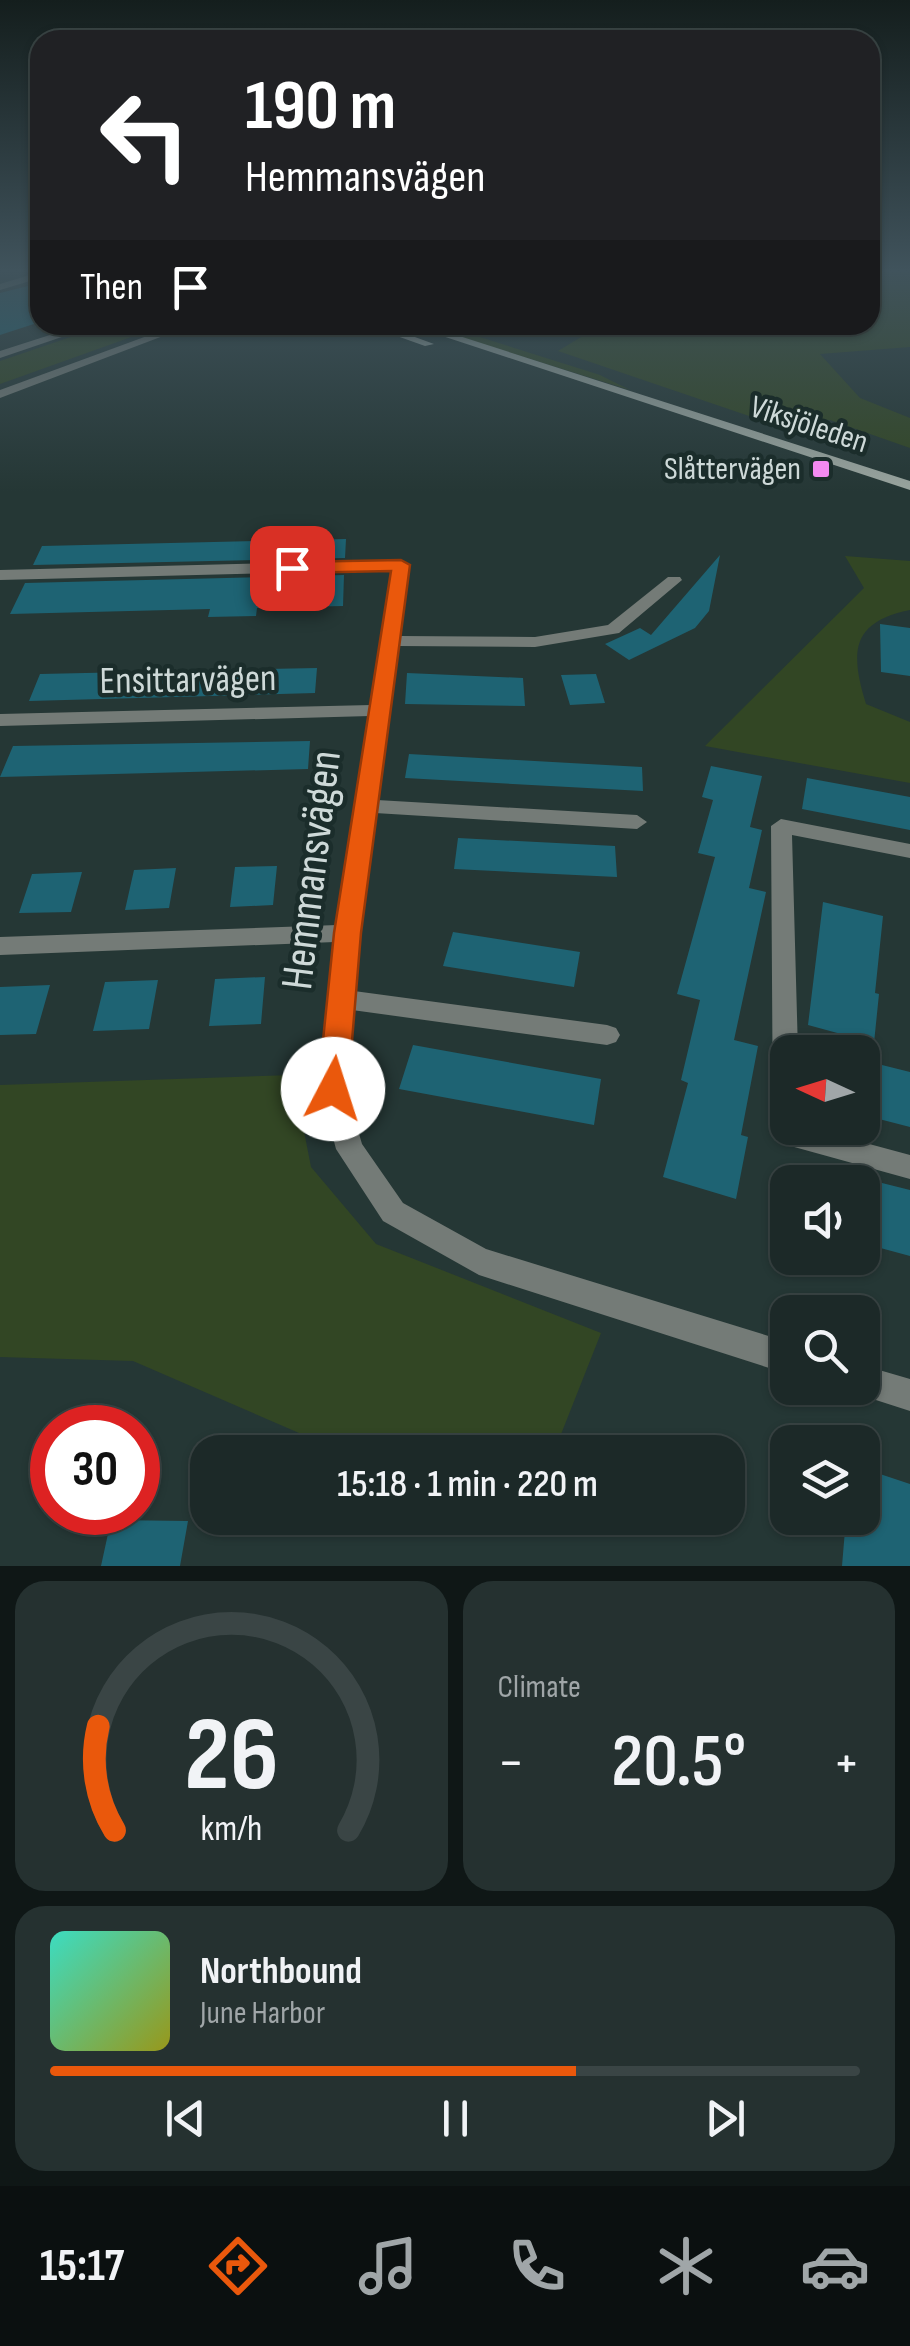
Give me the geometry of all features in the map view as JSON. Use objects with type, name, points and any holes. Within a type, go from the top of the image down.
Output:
[{"type":"main road","name":"Viksjöleden","points":[[437,345],[577,377]]},
{"type":"main road","name":"Viksjöleden","points":[[477,345],[910,486]]},
{"type":"street","points":[[0,355],[30,345]]},
{"type":"street","points":[[0,394],[133,345]]},
{"type":"street","points":[[22,386],[146,345]]},
{"type":"street","name":"Hemmansvägen","points":[[0,575],[401,565],[348,933],[333,1089],[350,1149],[392,1212],[479,1261],[770,1352]]},
{"type":"street","points":[[390,641],[536,642],[613,630],[674,580]]},
{"type":"street","name":"Ensittarvägen","points":[[0,720],[378,710]]},
{"type":"street","points":[[365,806],[636,822]]},
{"type":"street","points":[[910,851],[782,826],[787,1133],[910,1167]]},
{"type":"street","points":[[0,946],[348,933]]},
{"type":"street","points":[[341,999],[606,1035]]},
{"type":"street","points":[[880,1386],[910,1395]]},
{"type":"green space","points":[[47,345],[109,345],[0,384],[0,361]]},
{"type":"green space","points":[[486,345],[505,345],[600,375],[630,390]]},
{"type":"green space","points":[[568,345],[910,345],[820,354],[860,398],[910,418],[910,448],[830,420],[752,417],[558,351]]},
{"type":"green space","points":[[845,556],[910,561],[910,610],[876,622],[866,631],[857,655],[866,704],[910,722],[910,783],[705,746],[864,588]]},
{"type":"green space","points":[[293,1075],[311,1167],[376,1244],[601,1333],[561,1435],[304,1435],[133,1361],[0,1357],[0,1085]]},
{"type":"building","points":[[346,539],[345,558],[33,565],[42,546]]},
{"type":"building","points":[[720,555],[709,611],[695,628],[629,660],[605,644],[640,628],[651,635]]},
{"type":"building","points":[[344,575],[343,606],[257,608],[256,616],[208,617],[210,609],[10,614],[25,583]]},
{"type":"building","points":[[880,624],[910,628],[910,676],[881,672]]},
{"type":"building","points":[[317,668],[315,693],[29,701],[40,674]]},
{"type":"building","points":[[407,673],[523,678],[525,706],[405,704]]},
{"type":"building","points":[[596,674],[605,703],[570,705],[561,675]]},
{"type":"building","points":[[310,741],[308,769],[0,777],[13,746]]},
{"type":"building","points":[[409,754],[642,767],[643,791],[405,778]]},
{"type":"building","points":[[711,766],[762,776],[750,827],[762,830],[749,888],[766,892],[734,1040],[758,1046],[741,1135],[748,1137],[736,1199],[663,1177],[688,1083],[681,1080],[700,1000],[677,994],[715,857],[698,853],[713,800],[702,797]]},
{"type":"building","points":[[807,778],[910,797],[910,830],[802,809]]},
{"type":"building","points":[[458,838],[615,846],[617,877],[454,869]]},
{"type":"building","points":[[277,866],[273,905],[230,907],[235,867]]},
{"type":"building","points":[[176,868],[169,908],[125,910],[134,870]]},
{"type":"building","points":[[82,872],[71,912],[19,913],[32,874]]},
{"type":"building","points":[[823,902],[883,916],[875,1035],[845,1035],[808,1025]]},
{"type":"building","points":[[453,932],[580,952],[574,987],[443,966]]},
{"type":"building","points":[[265,977],[261,1024],[209,1026],[215,979]]},
{"type":"building","points":[[158,980],[149,1029],[93,1031],[105,982]]},
{"type":"building","points":[[50,985],[36,1034],[0,1035],[0,987]]},
{"type":"building","points":[[413,1045],[601,1079],[594,1125],[399,1089]]},
{"type":"building","points":[[882,1065],[910,1072],[910,1127],[880,1119]]},
{"type":"building","points":[[880,1182],[910,1190],[910,1256],[880,1248]]},
{"type":"building","points":[[880,1474],[910,1484],[910,1566],[842,1566],[845,1535],[880,1535]]},
{"type":"building","points":[[160,1521],[188,1521],[180,1566],[101,1566],[108,1535],[160,1535]]},
{"type":"place","name":"Slåttervägen","points":[[821,469]]},
{"type":"route","points":[[292,568],[401,565],[348,933],[333,1089]]}]
